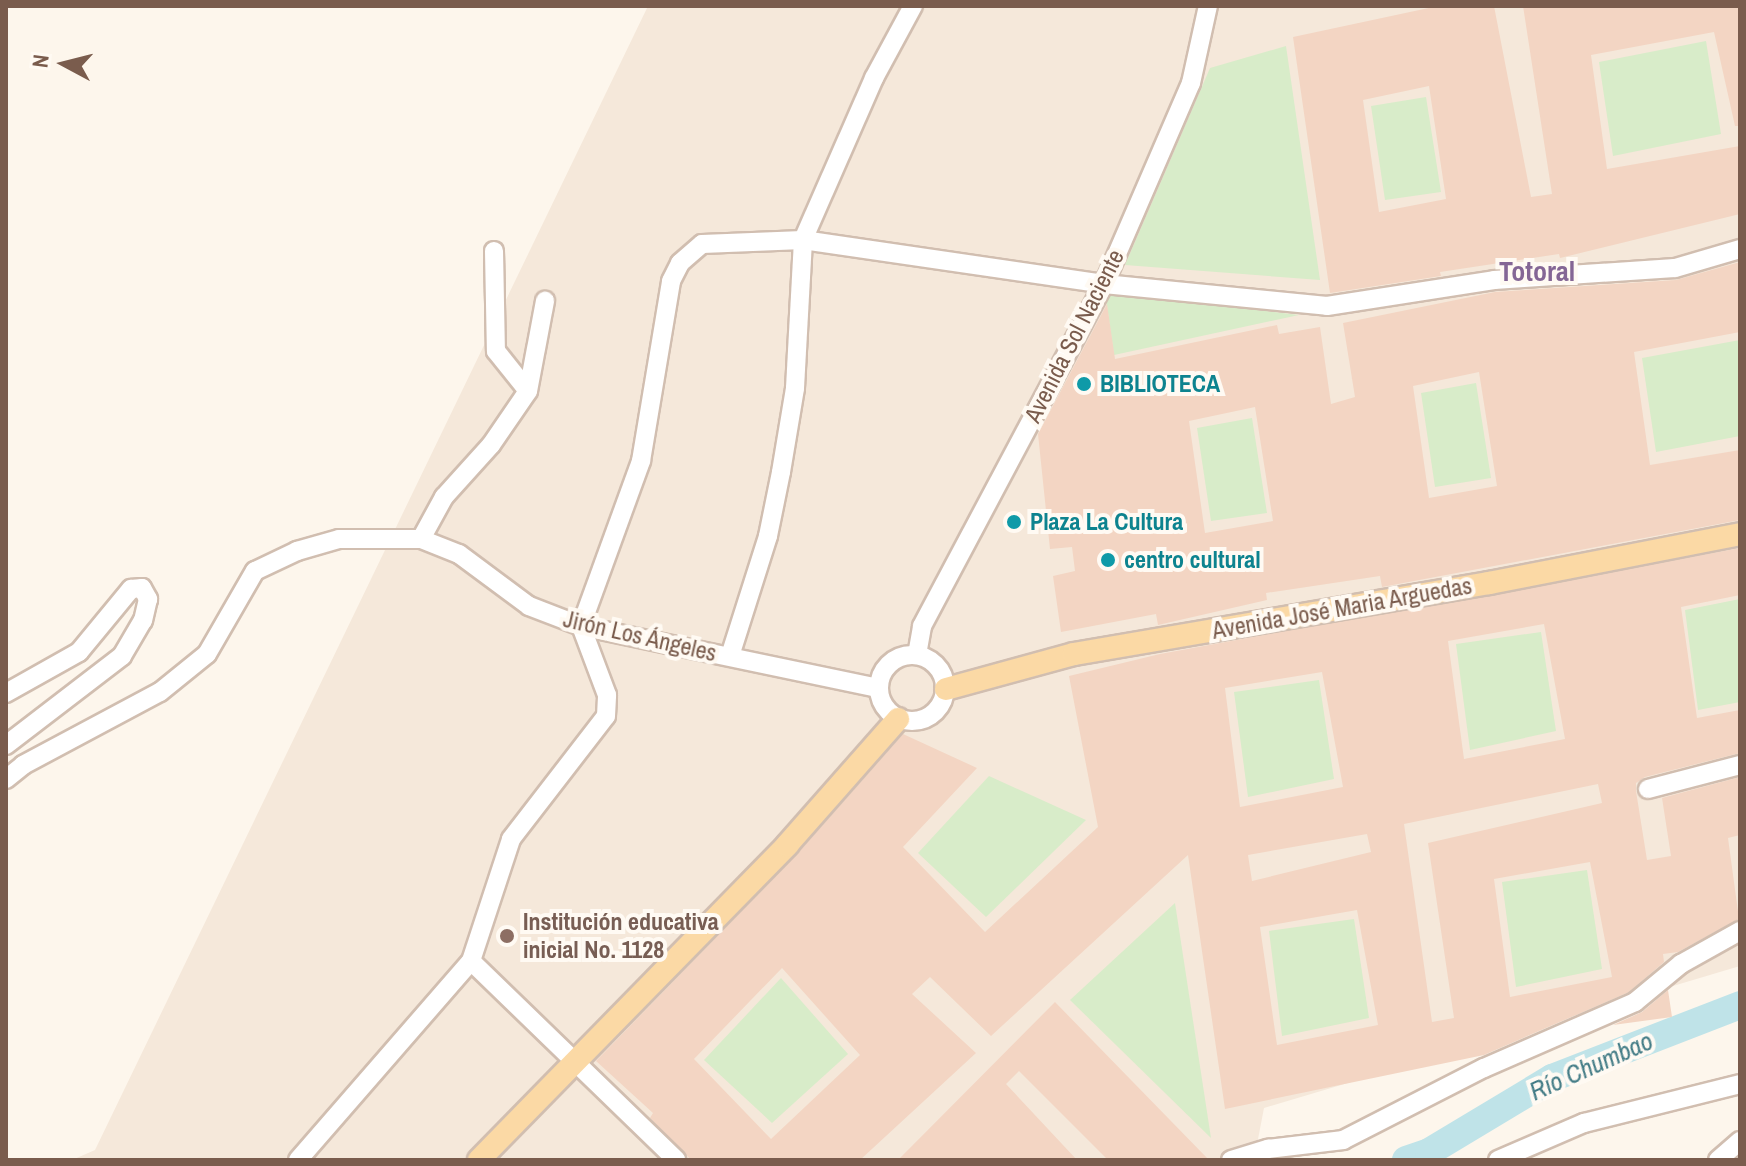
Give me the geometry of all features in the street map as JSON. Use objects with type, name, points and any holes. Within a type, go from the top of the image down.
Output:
[{"type":"main road","name":"Avenida José Maria Arguedas","points":[[946,689],[1074,654],[1740,534]]},
{"type":"main road","points":[[479,1160],[787,845],[898,719]]},
{"type":"street","points":[[730,656],[768,536],[781,472],[795,388],[803,240],[874,78],[913,6]]},
{"type":"street","name":"Avenida Sol Naciente","points":[[917,655],[922,626],[1104,284],[1191,83],[1208,6]]},
{"type":"street","points":[[298,1160],[471,961],[511,839],[610,705],[581,626],[641,461],[671,281],[680,263],[702,244],[803,240],[1104,284],[1327,306],[1494,280],[1675,268],[1740,249]]},
{"type":"street","points":[[494,251],[496,351],[528,391]]},
{"type":"street","points":[[6,779],[23,765],[160,692],[207,654],[255,571],[297,551],[339,539],[421,539],[444,497],[491,445],[528,391],[545,301]]},
{"type":"street","name":"Jirón Los Ángeles","points":[[421,539],[459,554],[529,606],[581,626],[879,688]]},
{"type":"street","points":[[6,693],[79,652],[131,589],[142,588],[148,599],[143,620],[122,656],[6,745]]},
{"type":"street","points":[[917,655],[940,670],[946,689],[930,717],[898,719],[884,707],[879,688],[886,667],[917,655]]},
{"type":"street","points":[[1648,789],[1740,765]]},
{"type":"street","points":[[1231,1160],[1268,1149],[1343,1140],[1484,1068],[1635,1002],[1681,964],[1740,931]]},
{"type":"street","points":[[471,961],[676,1160]]},
{"type":"street","points":[[1498,1160],[1584,1123],[1740,1084]]},
{"type":"street","points":[[1718,1160],[1740,1141]]},
{"type":"shaded area","points":[[648,6],[1740,6],[1740,966],[1264,1108],[1254,1160],[72,1160],[95,1150]]},
{"type":"green space","points":[[1706,41],[1721,134],[1613,156],[1599,62]]},
{"type":"green space","points":[[1286,46],[1320,280],[1125,265],[1210,68]]},
{"type":"green space","points":[[1426,97],[1441,192],[1385,200],[1371,106]]},
{"type":"green space","points":[[1105,292],[1299,315],[1114,355]]},
{"type":"green space","points":[[1740,340],[1740,436],[1656,452],[1642,358]]},
{"type":"green space","points":[[1476,383],[1491,478],[1435,487],[1421,393]]},
{"type":"green space","points":[[1252,418],[1267,513],[1211,521],[1197,428]]},
{"type":"green space","points":[[1740,599],[1740,702],[1698,710],[1685,610]]},
{"type":"green space","points":[[1541,632],[1556,731],[1470,750],[1456,644]]},
{"type":"green space","points":[[1319,680],[1334,779],[1248,797],[1234,692]]},
{"type":"green space","points":[[989,776],[1086,820],[986,917],[918,853]]},
{"type":"green space","points":[[1587,870],[1602,969],[1516,987],[1502,882]]},
{"type":"green space","points":[[1175,903],[1211,1138],[1070,1000]]},
{"type":"green space","points":[[1354,919],[1369,1018],[1282,1036],[1269,931]]},
{"type":"green space","points":[[781,978],[848,1054],[772,1123],[704,1060]]},
{"type":"building","points":[[1438,6],[1494,6],[1531,197],[1552,194],[1523,6],[1740,6],[1740,126],[1735,126],[1714,32],[1591,55],[1607,169],[1740,146],[1740,214],[1560,258],[1559,254],[1440,272],[1441,276],[1330,293],[1293,37]],"holes":[[[1429,86],[1446,199],[1379,212],[1363,100]]]},
{"type":"building","points":[[1740,262],[1740,332],[1634,352],[1650,465],[1740,450],[1740,520],[1382,587],[1380,576],[1266,593],[1267,600],[1158,625],[1156,614],[1061,632],[1053,576],[1075,571],[1072,547],[1050,549],[1038,434],[1107,304],[1115,359],[1277,325],[1279,334],[1320,327],[1331,404],[1355,397],[1343,323],[1495,292],[1676,280]],"holes":[[[1479,372],[1497,486],[1429,498],[1413,386]],[[1255,407],[1273,521],[1205,533],[1189,421]]]},
{"type":"building","points":[[1740,548],[1740,595],[1681,607],[1697,718],[1740,710],[1740,753],[1645,777],[1636,783],[1647,860],[1671,856],[1662,798],[1740,777],[1740,835],[1728,838],[1739,919],[1678,952],[1663,954],[1664,962],[1629,992],[1484,1055],[1225,1109],[1188,855],[991,1036],[930,977],[912,994],[976,1053],[860,1160],[691,1160],[650,1118],[653,1113],[596,1061],[797,854],[903,734],[977,768],[903,847],[985,932],[1098,827],[1069,676],[1160,654]],"holes":[[[1544,624],[1565,739],[1464,759],[1448,641]],[[1322,672],[1343,787],[1240,807],[1225,688]],[[1598,784],[1602,803],[1428,843],[1454,1018],[1432,1022],[1404,824]],[[1367,834],[1371,852],[1252,881],[1248,855]],[[1590,862],[1612,977],[1510,997],[1494,879]],[[1357,910],[1378,1025],[1277,1045],[1260,927]],[[782,968],[860,1055],[771,1139],[694,1059]]]},
{"type":"building","points":[[1668,990],[1672,1017],[1613,1025],[1642,1012]]},
{"type":"building","points":[[1055,1002],[1209,1160],[1108,1160],[1019,1071],[1006,1084],[1077,1160],[898,1160]]},
{"type":"waterway","name":"Río Chumbao","points":[[1406,1160],[1429,1152],[1552,1078],[1740,1005]]},
{"type":"place","name":"BIBLIOTECA","points":[[1084,384]]},
{"type":"place","name":"Plaza La Cultura","points":[[1014,522]]},
{"type":"place","name":"centro cultural","points":[[1108,560]]},
{"type":"place","name":"Institución educativa inicial No. 1128","points":[[507,936]]},
{"type":"district","name":"Totoral","points":[[1537,271]]}]
